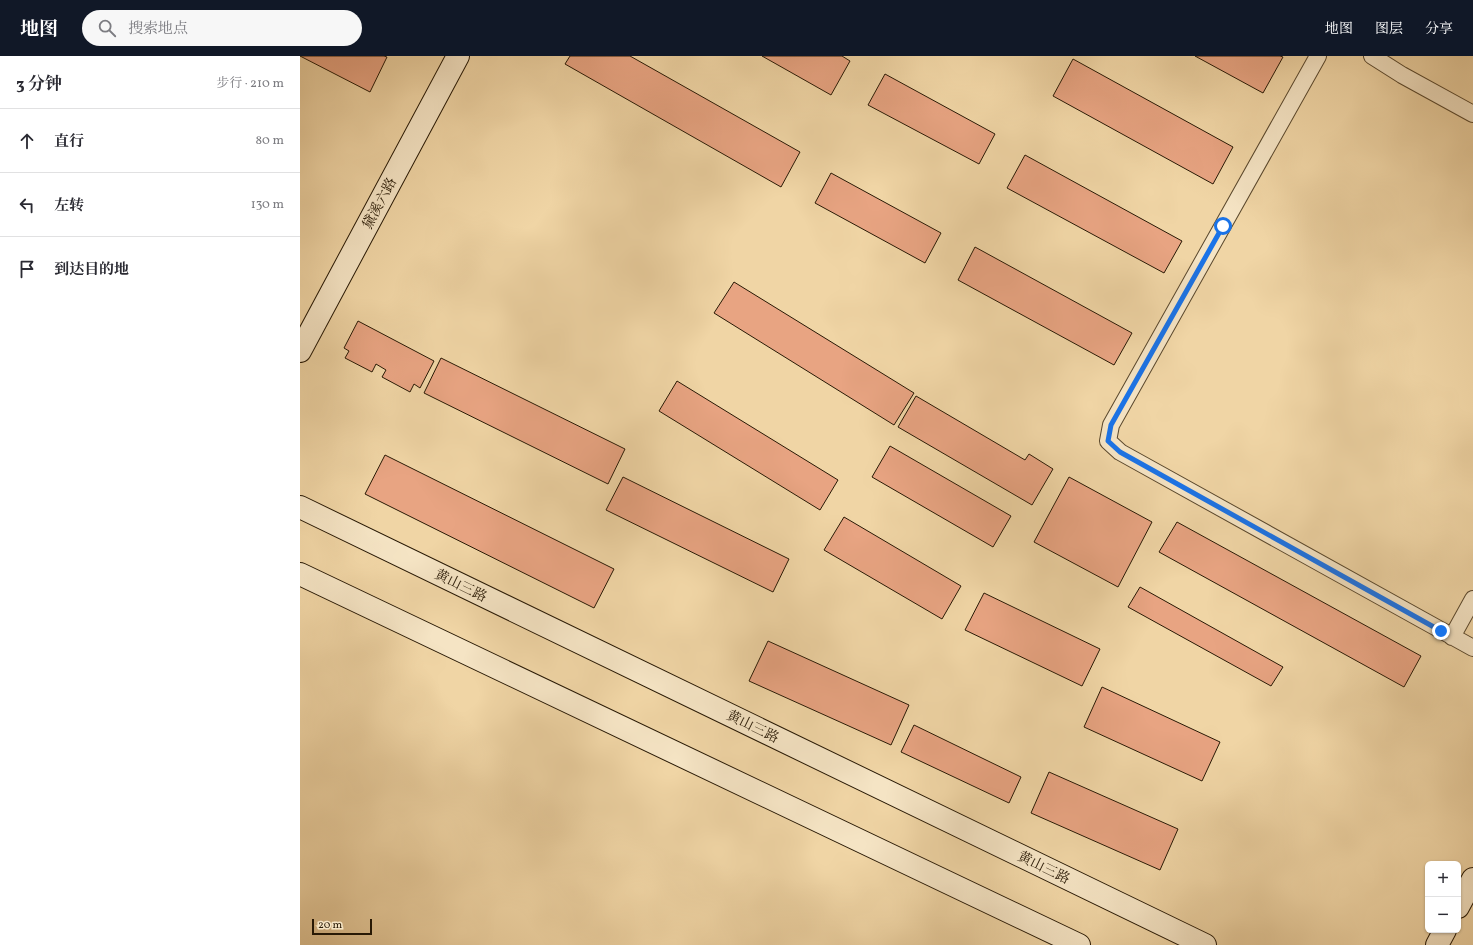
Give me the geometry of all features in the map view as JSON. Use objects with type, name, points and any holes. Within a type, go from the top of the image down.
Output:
[{"type":"main road","name":"黛溪六路","points":[[300,351],[458,56]]},
{"type":"main road","name":"黄山三路","points":[[300,507],[1205,945]]},
{"type":"main road","points":[[300,574],[1079,945]]},
{"type":"main road","points":[[1461,901],[1473,879]]},
{"type":"main road","points":[[1437,945],[1443,933]]},
{"type":"street","points":[[1318,56],[1111,425],[1108,441],[1120,452],[1473,648]]},
{"type":"street","points":[[1372,56],[1402,75],[1473,114]]},
{"type":"street","points":[[1452,637],[1473,599]]},
{"type":"building","points":[[300,56],[384,56],[387,57],[370,92]]},
{"type":"building","points":[[570,56],[630,56],[800,152],[781,187],[565,64]]},
{"type":"building","points":[[762,56],[842,56],[850,61],[831,95]]},
{"type":"building","points":[[1195,56],[1280,56],[1283,57],[1263,93]]},
{"type":"building","points":[[1073,59],[1233,147],[1213,184],[1053,96]]},
{"type":"building","points":[[885,74],[995,134],[979,164],[868,105]]},
{"type":"building","points":[[1025,155],[1182,241],[1164,273],[1007,188]]},
{"type":"building","points":[[831,173],[941,233],[925,263],[815,203]]},
{"type":"building","points":[[975,247],[1132,333],[1114,365],[958,280]]},
{"type":"building","points":[[734,282],[914,393],[894,425],[714,313]]},
{"type":"building","points":[[358,321],[434,361],[420,388],[414,384],[410,392],[382,377],[386,370],[376,364],[372,372],[345,358],[349,351],[344,348]]},
{"type":"building","points":[[441,358],[625,449],[608,484],[424,393]]},
{"type":"building","points":[[677,381],[838,480],[820,510],[659,411]]},
{"type":"building","points":[[916,396],[1025,460],[1029,454],[1053,469],[1032,505],[898,427]]},
{"type":"building","points":[[890,446],[1011,516],[993,547],[872,477]]},
{"type":"building","points":[[385,455],[614,569],[594,608],[365,494]]},
{"type":"building","points":[[623,477],[789,559],[773,592],[606,510]]},
{"type":"building","points":[[1069,477],[1152,522],[1118,587],[1034,542]]},
{"type":"building","points":[[844,517],[961,586],[942,619],[824,550]]},
{"type":"building","points":[[1177,522],[1421,656],[1404,687],[1159,552]]},
{"type":"building","points":[[1140,587],[1283,667],[1271,686],[1128,607]]},
{"type":"building","points":[[984,593],[1100,649],[1082,686],[965,630]]},
{"type":"building","points":[[768,641],[909,705],[891,745],[749,681]]},
{"type":"building","points":[[1102,687],[1220,742],[1202,781],[1084,727]]},
{"type":"building","points":[[914,725],[1021,777],[1009,803],[901,752]]},
{"type":"building","points":[[1049,772],[1178,829],[1160,870],[1031,813]]},
{"type":"route","points":[[1223,226],[1111,425],[1108,441],[1120,452],[1441,631]]}]
